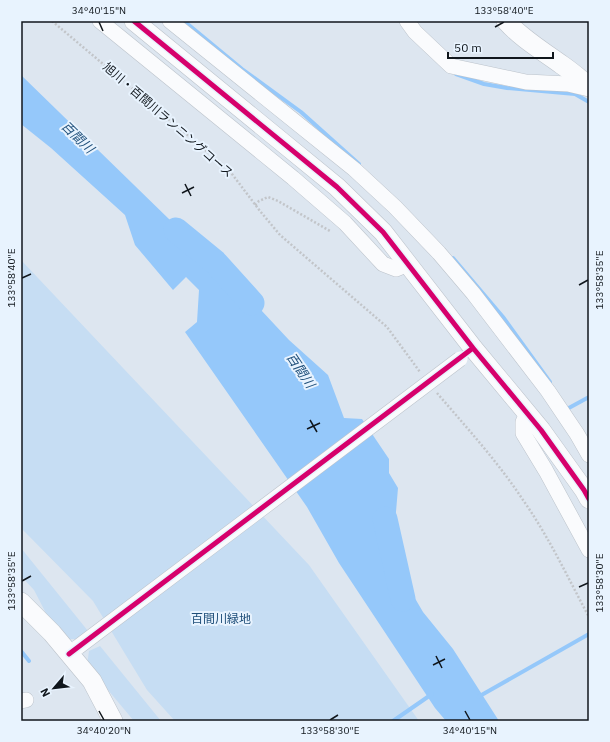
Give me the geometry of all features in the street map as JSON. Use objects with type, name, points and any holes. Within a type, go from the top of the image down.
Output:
[{"type":"street","points":[[100,21],[293,178],[345,223],[383,264],[396,269],[408,264]]},
{"type":"street","points":[[134,21],[337,187],[383,232],[408,264],[466,354],[527,414],[541,430],[589,499]]},
{"type":"street","points":[[170,21],[354,169],[395,207],[439,253],[473,293],[548,391],[577,434],[589,455]]},
{"type":"street","points":[[408,21],[415,32],[451,66],[526,82],[568,84],[589,87]]},
{"type":"street","points":[[506,21],[512,28],[589,87]]},
{"type":"street","points":[[74,651],[466,354]]},
{"type":"street","points":[[527,414],[523,422],[523,433],[546,471],[589,550]]},
{"type":"street","points":[[21,602],[52,633],[74,651],[113,721]]},
{"type":"path","points":[[255,206],[259,201],[268,197],[278,201],[332,232]]},
{"type":"path","points":[[437,392],[493,459],[524,500],[540,526],[589,617]]},
{"type":"green space","name":"百間川緑地","points":[[21,260],[309,565],[419,721],[175,721],[147,690],[93,601],[21,528]]},
{"type":"green space","points":[[21,548],[88,631],[78,639],[65,639],[50,621],[34,590],[21,576]]},
{"type":"green space","points":[[100,646],[161,721],[134,721],[87,665],[89,651]]},
{"type":"water","points":[[21,75],[246,294],[289,340],[328,375],[344,418],[362,419],[389,459],[389,473],[398,488],[392,559],[423,612],[453,649],[499,721],[446,721],[435,708],[339,563],[307,507],[185,332],[197,322],[199,290],[186,277],[173,290],[135,245],[125,215],[51,148],[21,124]]},
{"type":"waterway","points":[[184,21],[242,69],[301,112],[359,164]]},
{"type":"waterway","points":[[456,74],[484,84],[507,88],[575,94],[589,102]]},
{"type":"waterway","name":"百間川","points":[[176,230],[215,262],[252,303]]},
{"type":"waterway","points":[[453,258],[503,317],[550,382]]},
{"type":"waterway","points":[[567,409],[589,397]]},
{"type":"waterway","name":"百間川","points":[[385,519],[403,599]]},
{"type":"waterway","points":[[478,697],[589,634]]},
{"type":"waterway","points":[[21,651],[29,661]]},
{"type":"waterway","points":[[393,721],[432,694]]},
{"type":"cycle path","points":[[134,21],[337,187],[383,232],[473,348],[541,430],[589,499]]},
{"type":"cycle path","points":[[69,654],[473,348]]}]
